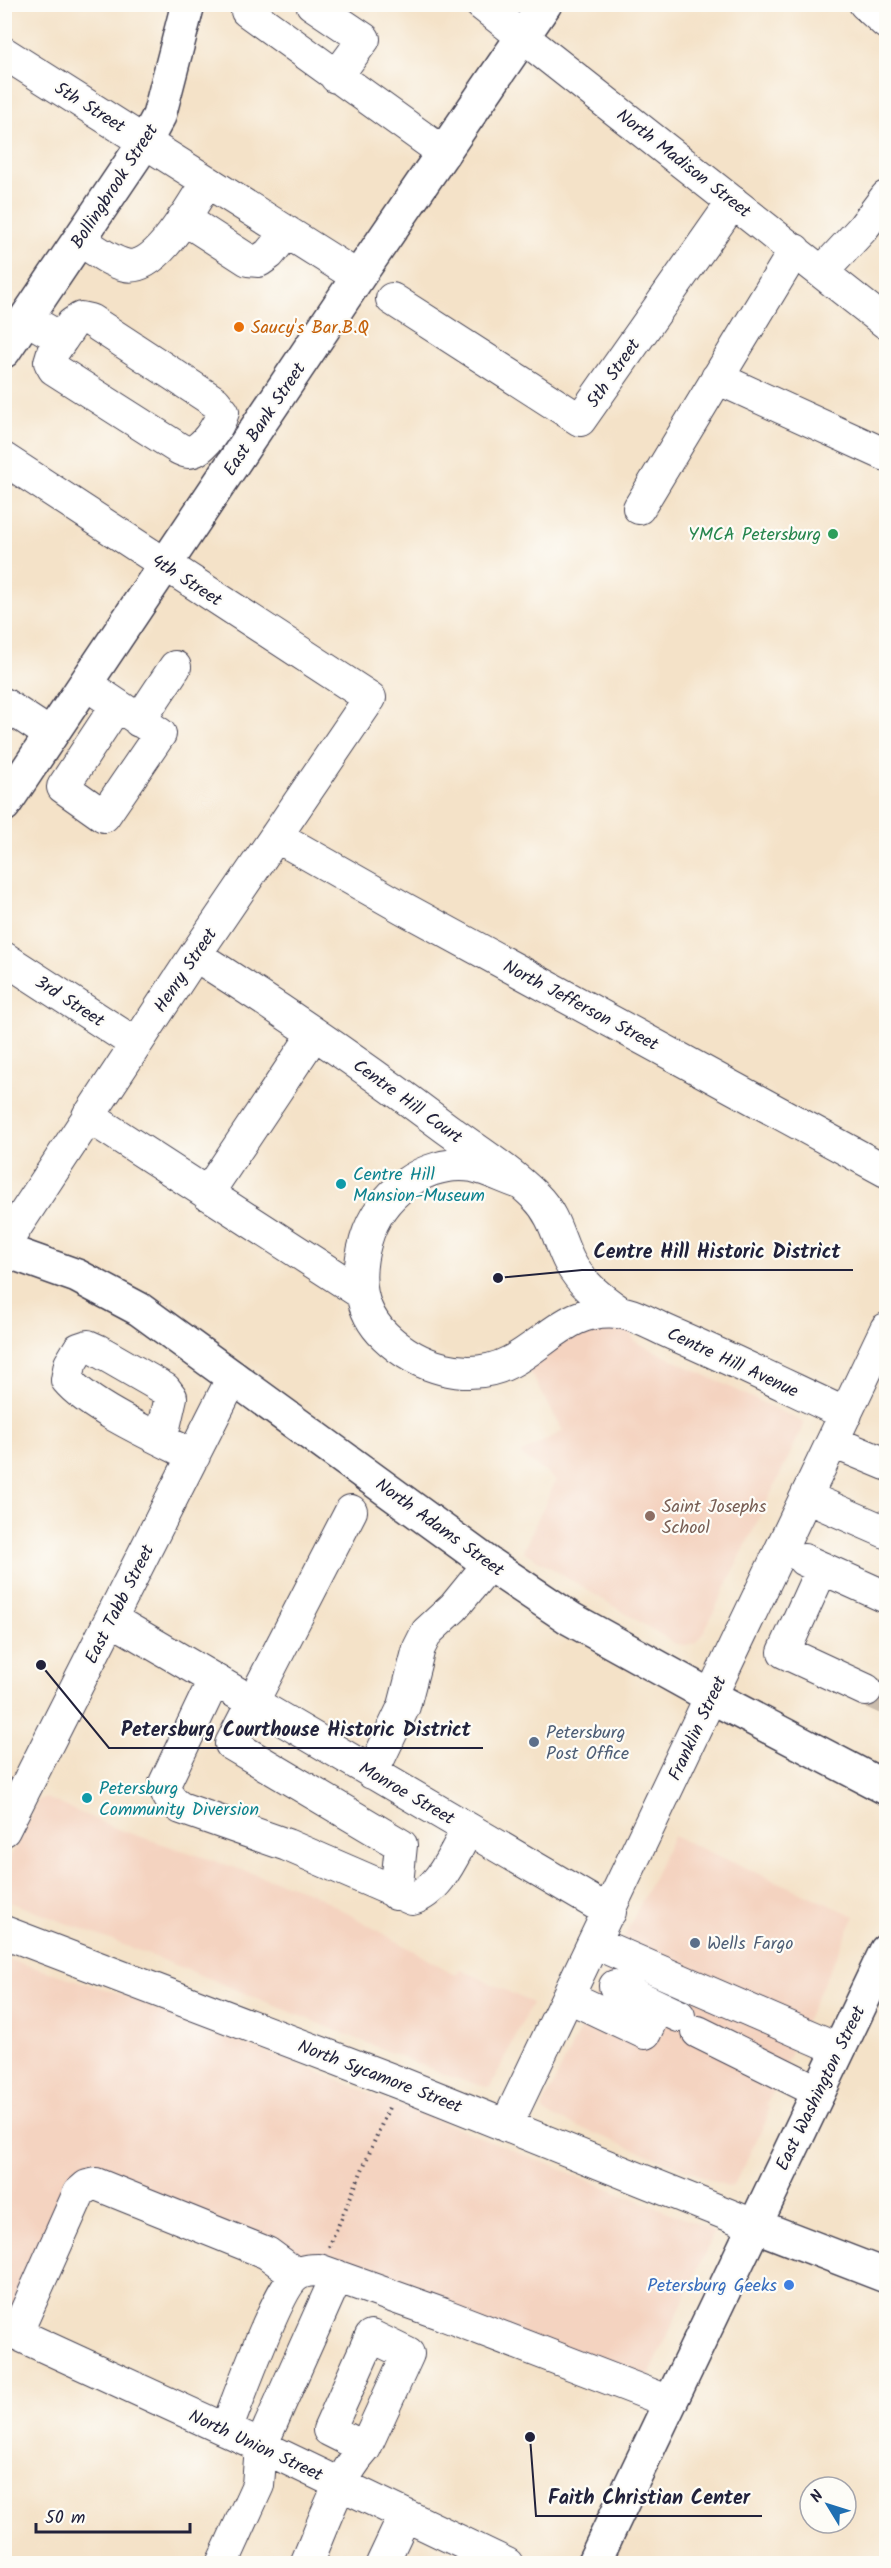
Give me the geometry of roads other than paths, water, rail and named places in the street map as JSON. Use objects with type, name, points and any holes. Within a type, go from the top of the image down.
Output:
[{"type":"main road","name":"Bollingbrook Street","points":[[4,351],[145,142],[159,116],[188,4]]},
{"type":"main road","name":"East Bank Street","points":[[4,805],[358,277],[546,4]]},
{"type":"main road","name":"North Adams Street","points":[[4,1250],[77,1276],[139,1309],[489,1564],[571,1619],[712,1697],[886,1788]]},
{"type":"main road","name":"East Washington Street","points":[[593,2564],[886,1951]]},
{"type":"main road","points":[[754,2225],[886,2276]]},
{"type":"street","points":[[247,4],[247,11],[444,153]]},
{"type":"street","points":[[312,4],[364,39],[336,77]]},
{"type":"street","name":"North Madison Street","points":[[481,4],[823,271],[886,323]]},
{"type":"street","points":[[865,4],[886,23]]},
{"type":"street","name":"5th Street","points":[[4,53],[358,277]]},
{"type":"street","points":[[80,240],[106,258],[127,266],[147,262],[166,243],[207,182]]},
{"type":"street","points":[[823,271],[862,229],[886,196]]},
{"type":"street","name":"5th Street","points":[[392,299],[580,420],[733,202]]},
{"type":"street","points":[[183,218],[248,260],[259,261],[269,254],[287,232]]},
{"type":"street","points":[[639,508],[795,250]]},
{"type":"street","points":[[81,318],[90,320],[215,402],[223,412],[200,448],[187,452],[178,448],[54,369],[50,362],[53,352],[62,339],[72,324],[81,318]]},
{"type":"street","points":[[27,319],[62,339]]},
{"type":"street","points":[[717,378],[886,455]]},
{"type":"street","points":[[214,428],[246,445]]},
{"type":"street","name":"4th Street","points":[[4,459],[370,698]]},
{"type":"street","points":[[86,684],[128,713],[175,667]]},
{"type":"street","name":"Henry Street","points":[[4,1245],[195,955],[370,698]]},
{"type":"street","points":[[4,704],[51,735]]},
{"type":"street","name":"North Jefferson Street","points":[[276,836],[886,1172]]},
{"type":"street","name":"Centre Hill Court","points":[[195,955],[424,1111],[520,1183],[551,1215],[568,1260],[580,1278],[595,1294],[620,1312]]},
{"type":"street","name":"3rd Street","points":[[4,958],[136,1044]]},
{"type":"street","points":[[207,1194],[314,1034]]},
{"type":"street","points":[[88,1116],[361,1293]]},
{"type":"street","points":[[520,1183],[473,1167],[450,1167],[428,1172],[408,1182],[390,1196],[368,1233],[360,1260],[361,1293],[368,1314],[380,1331],[398,1349],[418,1361],[440,1369],[462,1371],[489,1369],[509,1363],[570,1321],[595,1312],[620,1312]]},
{"type":"street","name":"Centre Hill Avenue","points":[[620,1312],[716,1353],[839,1428],[886,1464]]},
{"type":"street","name":"Franklin Street","points":[[506,2126],[886,1329]]},
{"type":"street","name":"East Tabb Street","points":[[4,1830],[111,1619],[180,1449],[233,1377]]},
{"type":"street","points":[[806,1497],[886,1532]]},
{"type":"street","points":[[351,1511],[231,1744],[401,1845],[396,1894]]},
{"type":"street","points":[[781,1550],[886,1598]]},
{"type":"street","points":[[372,1773],[404,1706],[419,1648],[427,1632],[454,1607],[489,1564]]},
{"type":"street","points":[[822,1569],[784,1652],[866,1690]]},
{"type":"street","name":"Monroe Street","points":[[111,1619],[609,1912]]},
{"type":"street","points":[[214,1680],[165,1783],[166,1793],[171,1801],[181,1808],[287,1845],[411,1899],[424,1896],[435,1885],[468,1828]]},
{"type":"street","name":"North Sycamore Street","points":[[4,1932],[400,2083],[754,2225]]},
{"type":"street","points":[[595,1943],[839,2049]]},
{"type":"street","points":[[615,1986],[819,2092]]},
{"type":"street","points":[[568,1997],[645,2033],[678,2018]]},
{"type":"street","points":[[10,2331],[79,2193],[87,2186],[96,2184],[110,2187],[318,2273],[670,2403]]},
{"type":"street","points":[[226,2430],[264,2333],[288,2284],[318,2273]]},
{"type":"street","points":[[222,2564],[258,2485],[261,2446],[318,2273]]},
{"type":"street","name":"North Union Street","points":[[10,2331],[261,2446],[507,2564]]},
{"type":"street","points":[[306,2564],[341,2485],[354,2460],[366,2448]]},
{"type":"street","points":[[382,2564],[405,2516]]},
{"type":"tunnel","points":[[866,1690],[886,1699]]},
{"type":"place","name":"Saucy's Bar.B.Q","points":[[239,327]]},
{"type":"place","name":"YMCA Petersburg","points":[[833,534]]},
{"type":"place","name":"Centre Hill Mansion-Museum","points":[[341,1184]]},
{"type":"place","name":"Centre Hill Historic District","points":[[498,1278]]},
{"type":"place","name":"Saint Josephs School","points":[[650,1516]]},
{"type":"place","name":"Petersburg Courthouse Historic District","points":[[41,1665]]},
{"type":"place","name":"Petersburg Post Office","points":[[534,1742]]},
{"type":"place","name":"Petersburg Community Diversion","points":[[87,1798]]},
{"type":"place","name":"Wells Fargo","points":[[695,1943]]},
{"type":"place","name":"Petersburg Geeks","points":[[789,2285]]},
{"type":"place","name":"Faith Christian Center","points":[[530,2437]]}]
